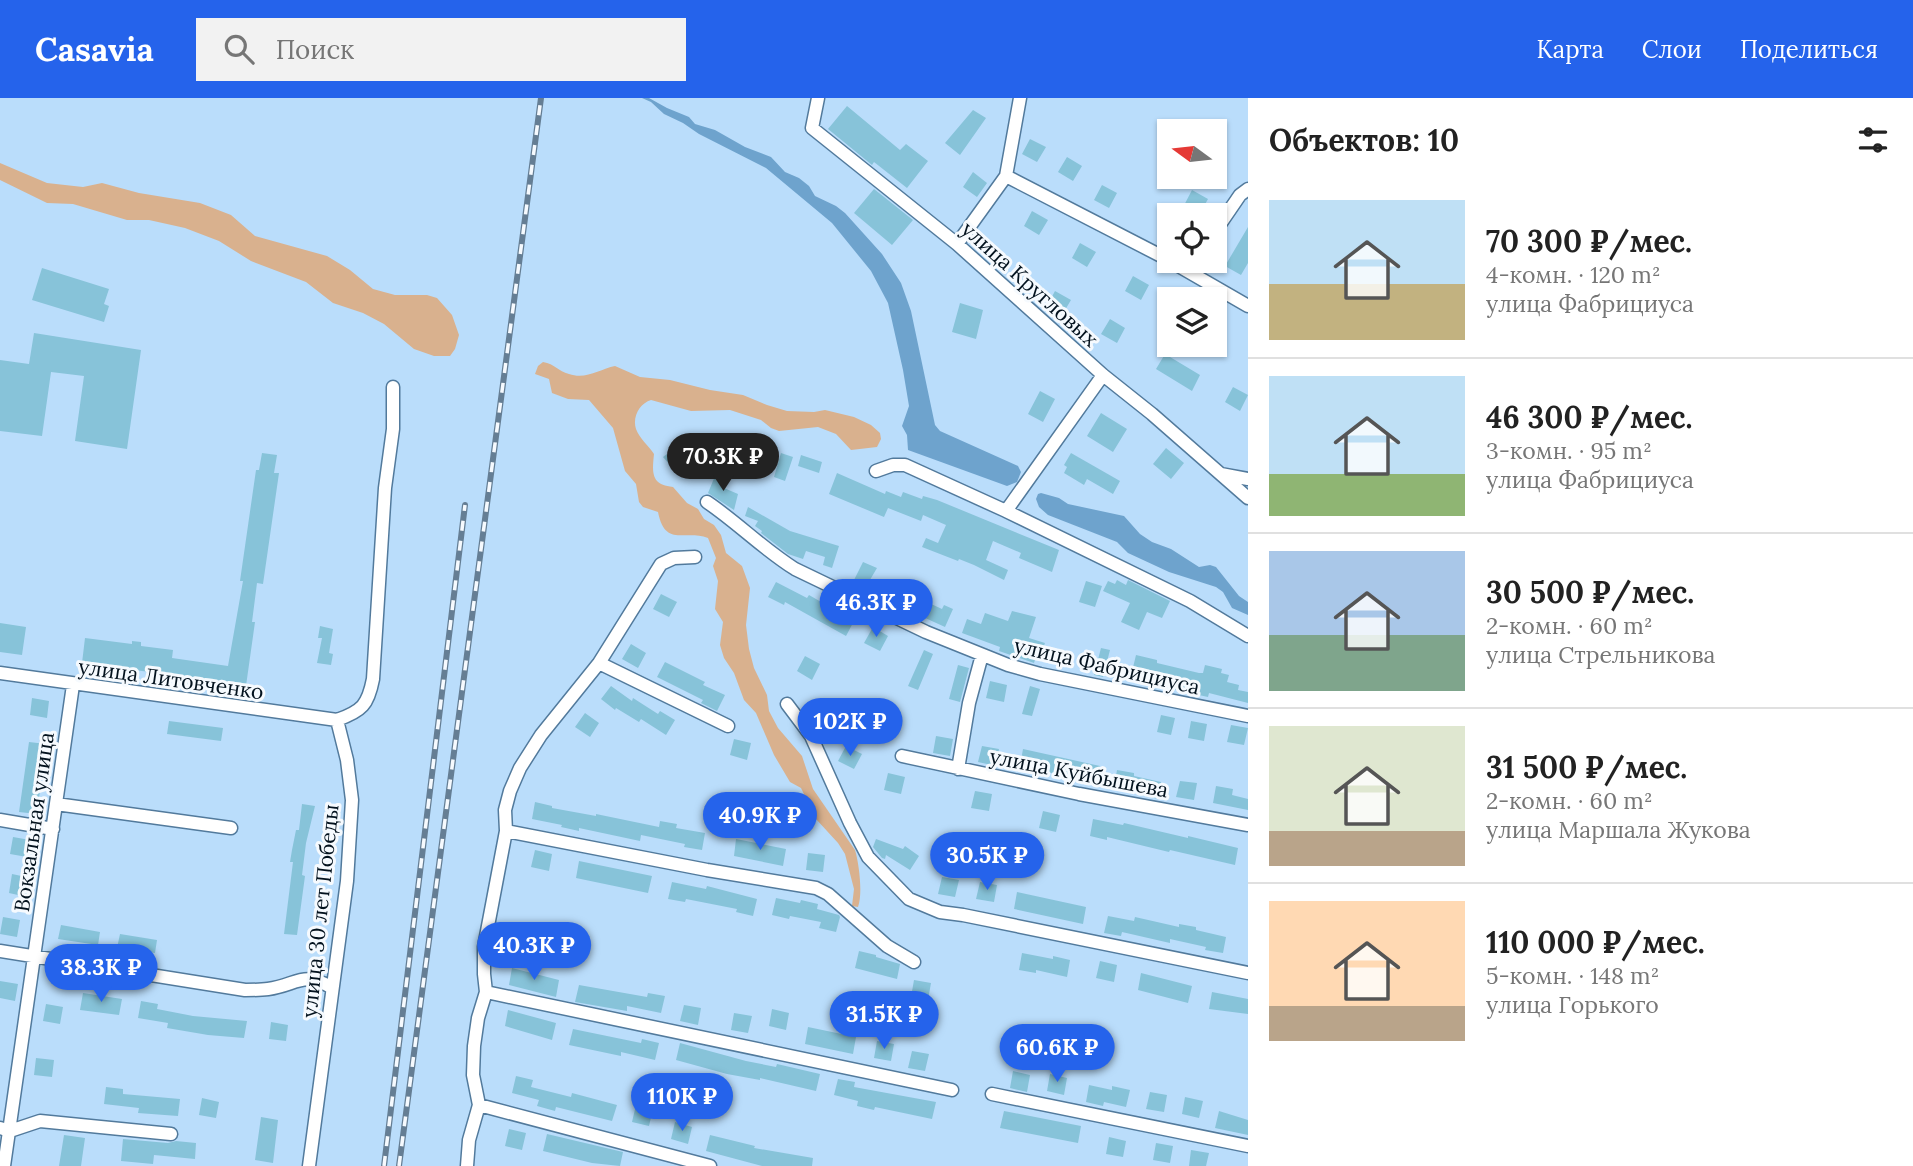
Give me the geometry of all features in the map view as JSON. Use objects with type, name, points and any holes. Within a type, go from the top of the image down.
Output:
[{"type":"street","name":"улица Кругловых","points":[[818,98],[812,128],[957,244],[1103,375],[1248,498]]},
{"type":"street","points":[[957,244],[1006,176],[1020,98]]},
{"type":"street","points":[[1006,176],[1157,255]]},
{"type":"street","points":[[1227,214],[1240,195],[1248,189]]},
{"type":"street","points":[[1202,273],[1248,306]]},
{"type":"street","points":[[1006,511],[1103,375]]},
{"type":"street","points":[[337,720],[357,713],[371,694],[385,488],[393,429],[393,387]]},
{"type":"street","points":[[876,471],[905,466],[1006,511],[1190,601],[1248,636]]},
{"type":"street","name":"улица Кругловых","points":[[1219,473],[1248,479]]},
{"type":"street","name":"улица Фабрициуса","points":[[707,502],[742,527],[771,554],[795,569],[982,656],[1040,674],[1248,716]]},
{"type":"street","points":[[467,1166],[468,1140],[480,1105],[473,1075],[478,1018],[486,992],[484,947],[506,831],[505,810],[520,768],[541,734],[598,663],[661,564],[674,558],[695,557]]},
{"type":"street","points":[[958,769],[969,703],[982,656]]},
{"type":"street","points":[[598,663],[728,726]]},
{"type":"street","name":"улица Литовченко","points":[[0,673],[337,720]]},
{"type":"street","name":"Вокзальная улица","points":[[4,1166],[5,1129],[35,956],[73,685]]},
{"type":"street","points":[[787,704],[811,736],[850,823],[869,857],[909,900],[940,912],[1248,973]]},
{"type":"street","name":"улица 30 лет Победы","points":[[309,1166],[347,881],[352,800],[347,760],[337,720]]},
{"type":"street","name":"улица Куйбышева","points":[[902,756],[1248,825]]},
{"type":"street","points":[[56,804],[231,828]]},
{"type":"street","points":[[0,820],[53,828]]},
{"type":"street","points":[[506,831],[816,888],[828,894],[887,946],[914,962]]},
{"type":"street","points":[[0,951],[245,990],[269,989],[307,978],[332,988]]},
{"type":"street","points":[[486,992],[952,1090]]},
{"type":"street","points":[[992,1094],[1248,1146]]},
{"type":"street","points":[[480,1105],[710,1166]]},
{"type":"street","points":[[5,1129],[40,1121],[172,1134]]},
{"type":"shaded area","points":[[0,163],[47,183],[83,187],[102,183],[139,193],[200,203],[231,215],[255,236],[327,256],[373,289],[395,295],[427,295],[437,298],[452,315],[459,335],[455,349],[450,356],[434,356],[414,349],[384,324],[363,313],[333,303],[306,282],[251,261],[219,241],[185,228],[149,220],[127,220],[73,204],[47,203],[0,180]]},
{"type":"shaded area","points":[[543,362],[575,376],[615,366],[640,377],[670,380],[743,395],[787,411],[825,410],[854,417],[880,433],[881,439],[877,447],[851,450],[836,434],[818,427],[779,431],[761,420],[730,410],[691,411],[651,400],[640,407],[635,420],[637,432],[654,454],[654,477],[660,484],[673,487],[687,503],[698,509],[704,519],[714,525],[721,535],[726,553],[742,566],[750,588],[746,625],[754,668],[778,728],[802,756],[813,789],[855,850],[860,878],[858,907],[852,906],[854,889],[845,854],[816,819],[801,788],[790,782],[774,755],[756,713],[744,700],[734,673],[724,658],[720,645],[723,622],[715,609],[718,581],[713,566],[716,558],[708,538],[671,534],[661,523],[658,512],[643,507],[639,502],[636,484],[625,471],[613,428],[589,400],[568,399],[552,393],[549,379],[535,374]]},
{"type":"water","points":[[642,98],[649,98],[689,117],[695,124],[715,130],[745,147],[771,157],[785,172],[809,186],[815,196],[845,213],[882,254],[901,283],[911,311],[935,425],[940,431],[1018,466],[1021,472],[1017,482],[1007,486],[908,450],[907,435],[902,426],[909,406],[903,370],[888,303],[871,271],[832,223],[766,168],[699,134]]},
{"type":"water","points":[[1041,493],[1059,498],[1068,504],[1124,516],[1140,534],[1152,542],[1171,549],[1199,567],[1216,567],[1239,596],[1248,602],[1248,615],[1232,608],[1223,592],[1216,587],[1169,572],[1128,553],[1117,542],[1048,515],[1039,507],[1036,499]]},
{"type":"building","points":[[847,106],[900,150],[906,144],[928,161],[907,188],[874,162],[872,165],[828,129]]},
{"type":"building","points":[[973,110],[986,118],[960,155],[945,143]]},
{"type":"building","points":[[1030,139],[1046,147],[1037,162],[1022,154]]},
{"type":"building","points":[[1067,157],[1082,166],[1073,181],[1058,172]]},
{"type":"building","points":[[973,172],[987,183],[977,197],[963,187]]},
{"type":"building","points":[[1102,185],[1117,193],[1109,208],[1094,200]]},
{"type":"building","points":[[874,189],[913,220],[892,245],[854,213]]},
{"type":"building","points":[[1192,190],[1208,199],[1206,203],[1185,203]]},
{"type":"building","points":[[1032,211],[1048,220],[1039,235],[1024,226]]},
{"type":"building","points":[[1248,227],[1248,263],[1241,275],[1227,267]]},
{"type":"building","points":[[1080,243],[1096,252],[1087,267],[1072,258]]},
{"type":"building","points":[[42,268],[109,289],[104,304],[109,306],[104,322],[32,300]]},
{"type":"building","points":[[1133,276],[1149,285],[1141,300],[1125,291]]},
{"type":"building","points":[[1055,291],[1071,300],[1062,315],[1047,306]]},
{"type":"building","points":[[960,303],[983,310],[976,339],[952,332]]},
{"type":"building","points":[[1110,319],[1125,328],[1117,343],[1101,334]]},
{"type":"building","points":[[34,333],[141,350],[127,449],[75,441],[84,376],[51,372],[42,436],[0,431],[0,360],[29,364]]},
{"type":"building","points":[[1163,357],[1170,357],[1200,375],[1192,391],[1156,369]]},
{"type":"building","points":[[1233,387],[1248,395],[1240,411],[1225,402]]},
{"type":"building","points":[[1040,391],[1055,399],[1043,422],[1028,414]]},
{"type":"building","points":[[1101,413],[1127,429],[1113,452],[1087,436]]},
{"type":"building","points":[[679,445],[693,450],[687,468],[670,465],[663,457]]},
{"type":"building","points":[[1166,448],[1184,463],[1171,479],[1153,464]]},
{"type":"building","points":[[262,453],[277,455],[274,473],[279,473],[263,584],[257,583],[252,622],[255,622],[245,693],[171,682],[172,675],[82,663],[85,638],[132,644],[132,641],[141,642],[141,646],[173,650],[172,658],[228,666],[243,581],[240,581],[256,470],[259,470]]},
{"type":"building","points":[[781,453],[793,457],[785,481],[774,477]]},
{"type":"building","points":[[1071,453],[1120,481],[1113,494],[1087,479],[1084,485],[1064,473],[1067,467],[1064,465]]},
{"type":"building","points":[[801,455],[822,462],[819,473],[798,466]]},
{"type":"building","points":[[837,473],[885,494],[886,491],[901,497],[903,492],[922,499],[923,496],[937,500],[1059,550],[1052,572],[1019,558],[1021,553],[993,541],[986,560],[1008,570],[1004,580],[974,565],[922,547],[926,538],[938,543],[946,525],[923,515],[921,521],[888,508],[884,517],[829,494]]},
{"type":"building","points":[[715,476],[727,481],[724,488],[738,494],[734,510],[708,493]]},
{"type":"building","points":[[748,507],[790,531],[839,546],[832,568],[823,565],[825,557],[806,551],[803,559],[788,554],[761,533],[755,526],[758,521],[745,516]]},
{"type":"building","points":[[863,562],[877,568],[864,590],[852,584]]},
{"type":"building","points":[[1117,580],[1126,585],[1128,580],[1170,601],[1162,618],[1147,612],[1139,630],[1121,622],[1130,603],[1103,591],[1108,581],[1115,584]]},
{"type":"building","points":[[1086,581],[1102,586],[1095,607],[1079,602]]},
{"type":"building","points":[[776,582],[807,598],[809,595],[854,621],[846,636],[785,602],[784,605],[768,597]]},
{"type":"building","points":[[895,586],[914,594],[904,608],[888,601]]},
{"type":"building","points":[[661,594],[677,602],[669,617],[653,609]]},
{"type":"building","points":[[929,603],[942,609],[944,605],[953,609],[945,627],[923,617]]},
{"type":"building","points":[[1012,611],[1036,617],[1029,638],[1045,643],[1042,651],[1038,650],[1034,663],[999,651],[1000,647],[962,633],[967,619],[981,624],[985,613],[1008,621]]},
{"type":"building","points":[[0,623],[26,627],[22,655],[0,652]]},
{"type":"building","points":[[320,626],[333,629],[329,653],[333,654],[331,665],[317,663],[322,638],[318,638]]},
{"type":"building","points":[[873,627],[888,636],[880,651],[864,643]]},
{"type":"building","points":[[631,644],[646,653],[638,668],[622,659]]},
{"type":"building","points":[[1101,648],[1110,650],[1103,677],[1094,675]]},
{"type":"building","points":[[924,650],[933,654],[918,690],[908,686]]},
{"type":"building","points":[[1136,655],[1199,673],[1203,673],[1205,665],[1222,669],[1221,673],[1229,675],[1227,682],[1239,685],[1238,690],[1248,692],[1248,703],[1209,693],[1208,697],[1130,680]]},
{"type":"building","points":[[805,656],[820,664],[812,680],[797,671]]},
{"type":"building","points":[[665,662],[725,695],[717,711],[701,703],[703,700],[657,677]]},
{"type":"building","points":[[958,665],[969,668],[960,702],[949,699]]},
{"type":"building","points":[[990,681],[1007,685],[1004,702],[986,698]]},
{"type":"building","points":[[611,686],[632,701],[633,698],[658,714],[660,711],[675,720],[666,735],[641,719],[639,722],[616,708],[615,710],[601,699]]},
{"type":"building","points":[[1030,686],[1040,689],[1032,716],[1022,714]]},
{"type":"building","points":[[32,698],[49,701],[47,718],[30,715]]},
{"type":"building","points":[[822,710],[833,723],[820,734],[810,720]]},
{"type":"building","points":[[585,713],[599,723],[590,737],[575,727]]},
{"type":"building","points":[[1161,715],[1175,718],[1171,735],[1157,732]]},
{"type":"building","points":[[169,721],[223,728],[221,741],[167,734]]},
{"type":"building","points":[[1191,721],[1207,724],[1204,741],[1188,738]]},
{"type":"building","points":[[1231,725],[1248,728],[1244,745],[1227,742]]},
{"type":"building","points":[[936,736],[953,739],[950,756],[933,753]]},
{"type":"building","points":[[734,739],[751,743],[747,760],[730,755]]},
{"type":"building","points":[[29,742],[46,744],[37,814],[19,812]]},
{"type":"building","points":[[846,746],[862,754],[854,769],[838,761]]},
{"type":"building","points":[[982,746],[999,749],[996,766],[978,762]]},
{"type":"building","points":[[1023,749],[1100,766],[1096,783],[1020,766]]},
{"type":"building","points":[[1117,770],[1161,782],[1158,799],[1141,795],[1141,792],[1114,787]]},
{"type":"building","points":[[888,773],[905,777],[901,794],[884,790]]},
{"type":"building","points":[[1180,781],[1197,783],[1194,800],[1176,797]]},
{"type":"building","points":[[1216,786],[1233,789],[1232,795],[1248,799],[1248,810],[1213,803]]},
{"type":"building","points":[[975,791],[992,794],[989,811],[971,808]]},
{"type":"building","points":[[535,802],[552,808],[659,827],[660,821],[677,824],[676,828],[705,833],[702,850],[641,835],[640,841],[579,828],[579,831],[532,819]]},
{"type":"building","points":[[302,804],[315,806],[306,843],[302,875],[305,876],[297,935],[284,934],[293,862],[290,862],[296,830],[299,830]]},
{"type":"building","points":[[1043,811],[1060,815],[1056,832],[1039,828]]},
{"type":"building","points":[[1093,819],[1123,825],[1124,823],[1238,848],[1235,865],[1107,837],[1107,840],[1090,836]]},
{"type":"building","points":[[13,837],[30,840],[27,857],[10,854]]},
{"type":"building","points":[[736,839],[786,849],[783,866],[734,856]]},
{"type":"building","points":[[876,839],[903,849],[905,846],[919,856],[910,870],[886,855],[885,859],[882,858],[873,847]]},
{"type":"building","points":[[535,850],[552,854],[549,871],[531,867]]},
{"type":"building","points":[[808,853],[825,855],[823,872],[806,870]]},
{"type":"building","points":[[579,861],[652,876],[648,893],[576,878]]},
{"type":"building","points":[[12,874],[31,878],[27,897],[9,893]]},
{"type":"building","points":[[942,877],[959,880],[955,897],[938,894]]},
{"type":"building","points":[[672,882],[706,889],[707,886],[757,899],[753,916],[736,912],[737,909],[686,899],[685,902],[668,899]]},
{"type":"building","points":[[980,882],[997,885],[994,902],[976,899]]},
{"type":"building","points":[[1017,892],[1086,907],[1083,924],[1014,909]]},
{"type":"building","points":[[776,898],[818,904],[817,909],[839,915],[836,932],[819,928],[821,922],[772,915]]},
{"type":"building","points":[[1108,916],[1134,921],[1135,917],[1179,927],[1179,924],[1196,927],[1196,930],[1226,937],[1223,953],[1170,939],[1170,943],[1122,932],[1121,936],[1104,933]]},
{"type":"building","points":[[3,917],[20,920],[17,937],[0,934]]},
{"type":"building","points":[[61,925],[100,932],[98,945],[58,939]]},
{"type":"building","points":[[120,934],[157,940],[155,953],[117,948]]},
{"type":"building","points":[[859,951],[900,964],[897,979],[855,968]]},
{"type":"building","points":[[1022,953],[1070,960],[1067,977],[1036,970],[1036,973],[1019,970]]},
{"type":"building","points":[[1100,961],[1117,965],[1114,982],[1096,978]]},
{"type":"building","points":[[512,968],[559,980],[556,997],[509,985]]},
{"type":"building","points":[[1141,973],[1192,986],[1188,1003],[1138,990]]},
{"type":"building","points":[[914,980],[931,983],[928,1000],[911,997]]},
{"type":"building","points":[[0,981],[18,984],[15,1001],[0,998]]},
{"type":"building","points":[[579,985],[647,997],[648,993],[665,996],[661,1013],[627,1006],[627,1011],[575,1002]]},
{"type":"building","points":[[1212,992],[1248,999],[1248,1014],[1209,1009]]},
{"type":"building","points":[[83,993],[122,999],[119,1015],[80,1010]]},
{"type":"building","points":[[141,1001],[158,1004],[157,1009],[193,1016],[247,1021],[244,1038],[167,1028],[168,1023],[138,1018]]},
{"type":"building","points":[[46,1004],[63,1007],[60,1024],[43,1021]]},
{"type":"building","points":[[684,1005],[701,1008],[698,1025],[680,1021]]},
{"type":"building","points":[[772,1009],[789,1013],[786,1030],[769,1026]]},
{"type":"building","points":[[508,1010],[556,1023],[552,1040],[505,1026]]},
{"type":"building","points":[[734,1013],[752,1016],[748,1033],[731,1030]]},
{"type":"building","points":[[271,1022],[288,1025],[286,1041],[269,1039]]},
{"type":"building","points":[[808,1027],[856,1037],[853,1054],[805,1044]]},
{"type":"building","points":[[573,1029],[641,1043],[642,1039],[659,1043],[655,1060],[569,1045]]},
{"type":"building","points":[[877,1041],[894,1044],[891,1061],[874,1058]]},
{"type":"building","points":[[680,1043],[746,1061],[776,1067],[777,1064],[820,1074],[816,1091],[760,1078],[727,1074],[676,1060]]},
{"type":"building","points":[[912,1051],[929,1054],[925,1071],[908,1068]]},
{"type":"building","points":[[36,1058],[54,1060],[52,1077],[34,1075]]},
{"type":"building","points":[[1013,1071],[1030,1075],[1027,1092],[1010,1088]]},
{"type":"building","points":[[1050,1074],[1067,1078],[1064,1095],[1047,1091]]},
{"type":"building","points":[[516,1076],[533,1080],[531,1087],[571,1097],[572,1093],[617,1105],[612,1121],[556,1107],[555,1111],[537,1106],[539,1100],[512,1093]]},
{"type":"building","points":[[838,1079],[855,1082],[854,1087],[936,1102],[932,1119],[857,1106],[858,1101],[834,1095]]},
{"type":"building","points":[[1089,1085],[1112,1090],[1112,1086],[1130,1090],[1126,1107],[1104,1102],[1103,1106],[1086,1102]]},
{"type":"building","points":[[106,1087],[123,1089],[123,1094],[180,1099],[178,1116],[138,1113],[139,1108],[104,1104]]},
{"type":"building","points":[[1150,1092],[1167,1095],[1164,1112],[1146,1109]]},
{"type":"building","points":[[1185,1097],[1203,1101],[1199,1118],[1182,1114]]},
{"type":"building","points":[[202,1098],[219,1102],[216,1118],[199,1115]]},
{"type":"building","points":[[636,1105],[653,1109],[649,1126],[632,1122]]},
{"type":"building","points":[[1004,1111],[1081,1126],[1078,1143],[1000,1128]]},
{"type":"building","points":[[1219,1111],[1248,1120],[1248,1135],[1215,1128]]},
{"type":"building","points":[[261,1117],[278,1120],[273,1163],[255,1160]]},
{"type":"building","points":[[675,1122],[692,1127],[688,1144],[671,1139]]},
{"type":"building","points":[[509,1129],[526,1133],[522,1150],[505,1146]]},
{"type":"building","points":[[547,1134],[623,1152],[620,1166],[592,1163],[543,1151]]},
{"type":"building","points":[[64,1135],[85,1138],[81,1166],[59,1166]]},
{"type":"building","points":[[710,1135],[755,1146],[754,1148],[813,1158],[812,1166],[762,1166],[706,1151]]},
{"type":"building","points":[[1109,1137],[1126,1141],[1123,1157],[1106,1154]]},
{"type":"building","points":[[123,1139],[196,1143],[195,1159],[154,1155],[153,1164],[121,1161]]},
{"type":"building","points":[[1156,1143],[1173,1146],[1170,1163],[1153,1160]]},
{"type":"building","points":[[1191,1150],[1209,1153],[1206,1166],[1189,1166]]},
{"type":"railway","points":[[399,1166],[541,98]]},
{"type":"railway","points":[[384,1166],[465,505]]}]
